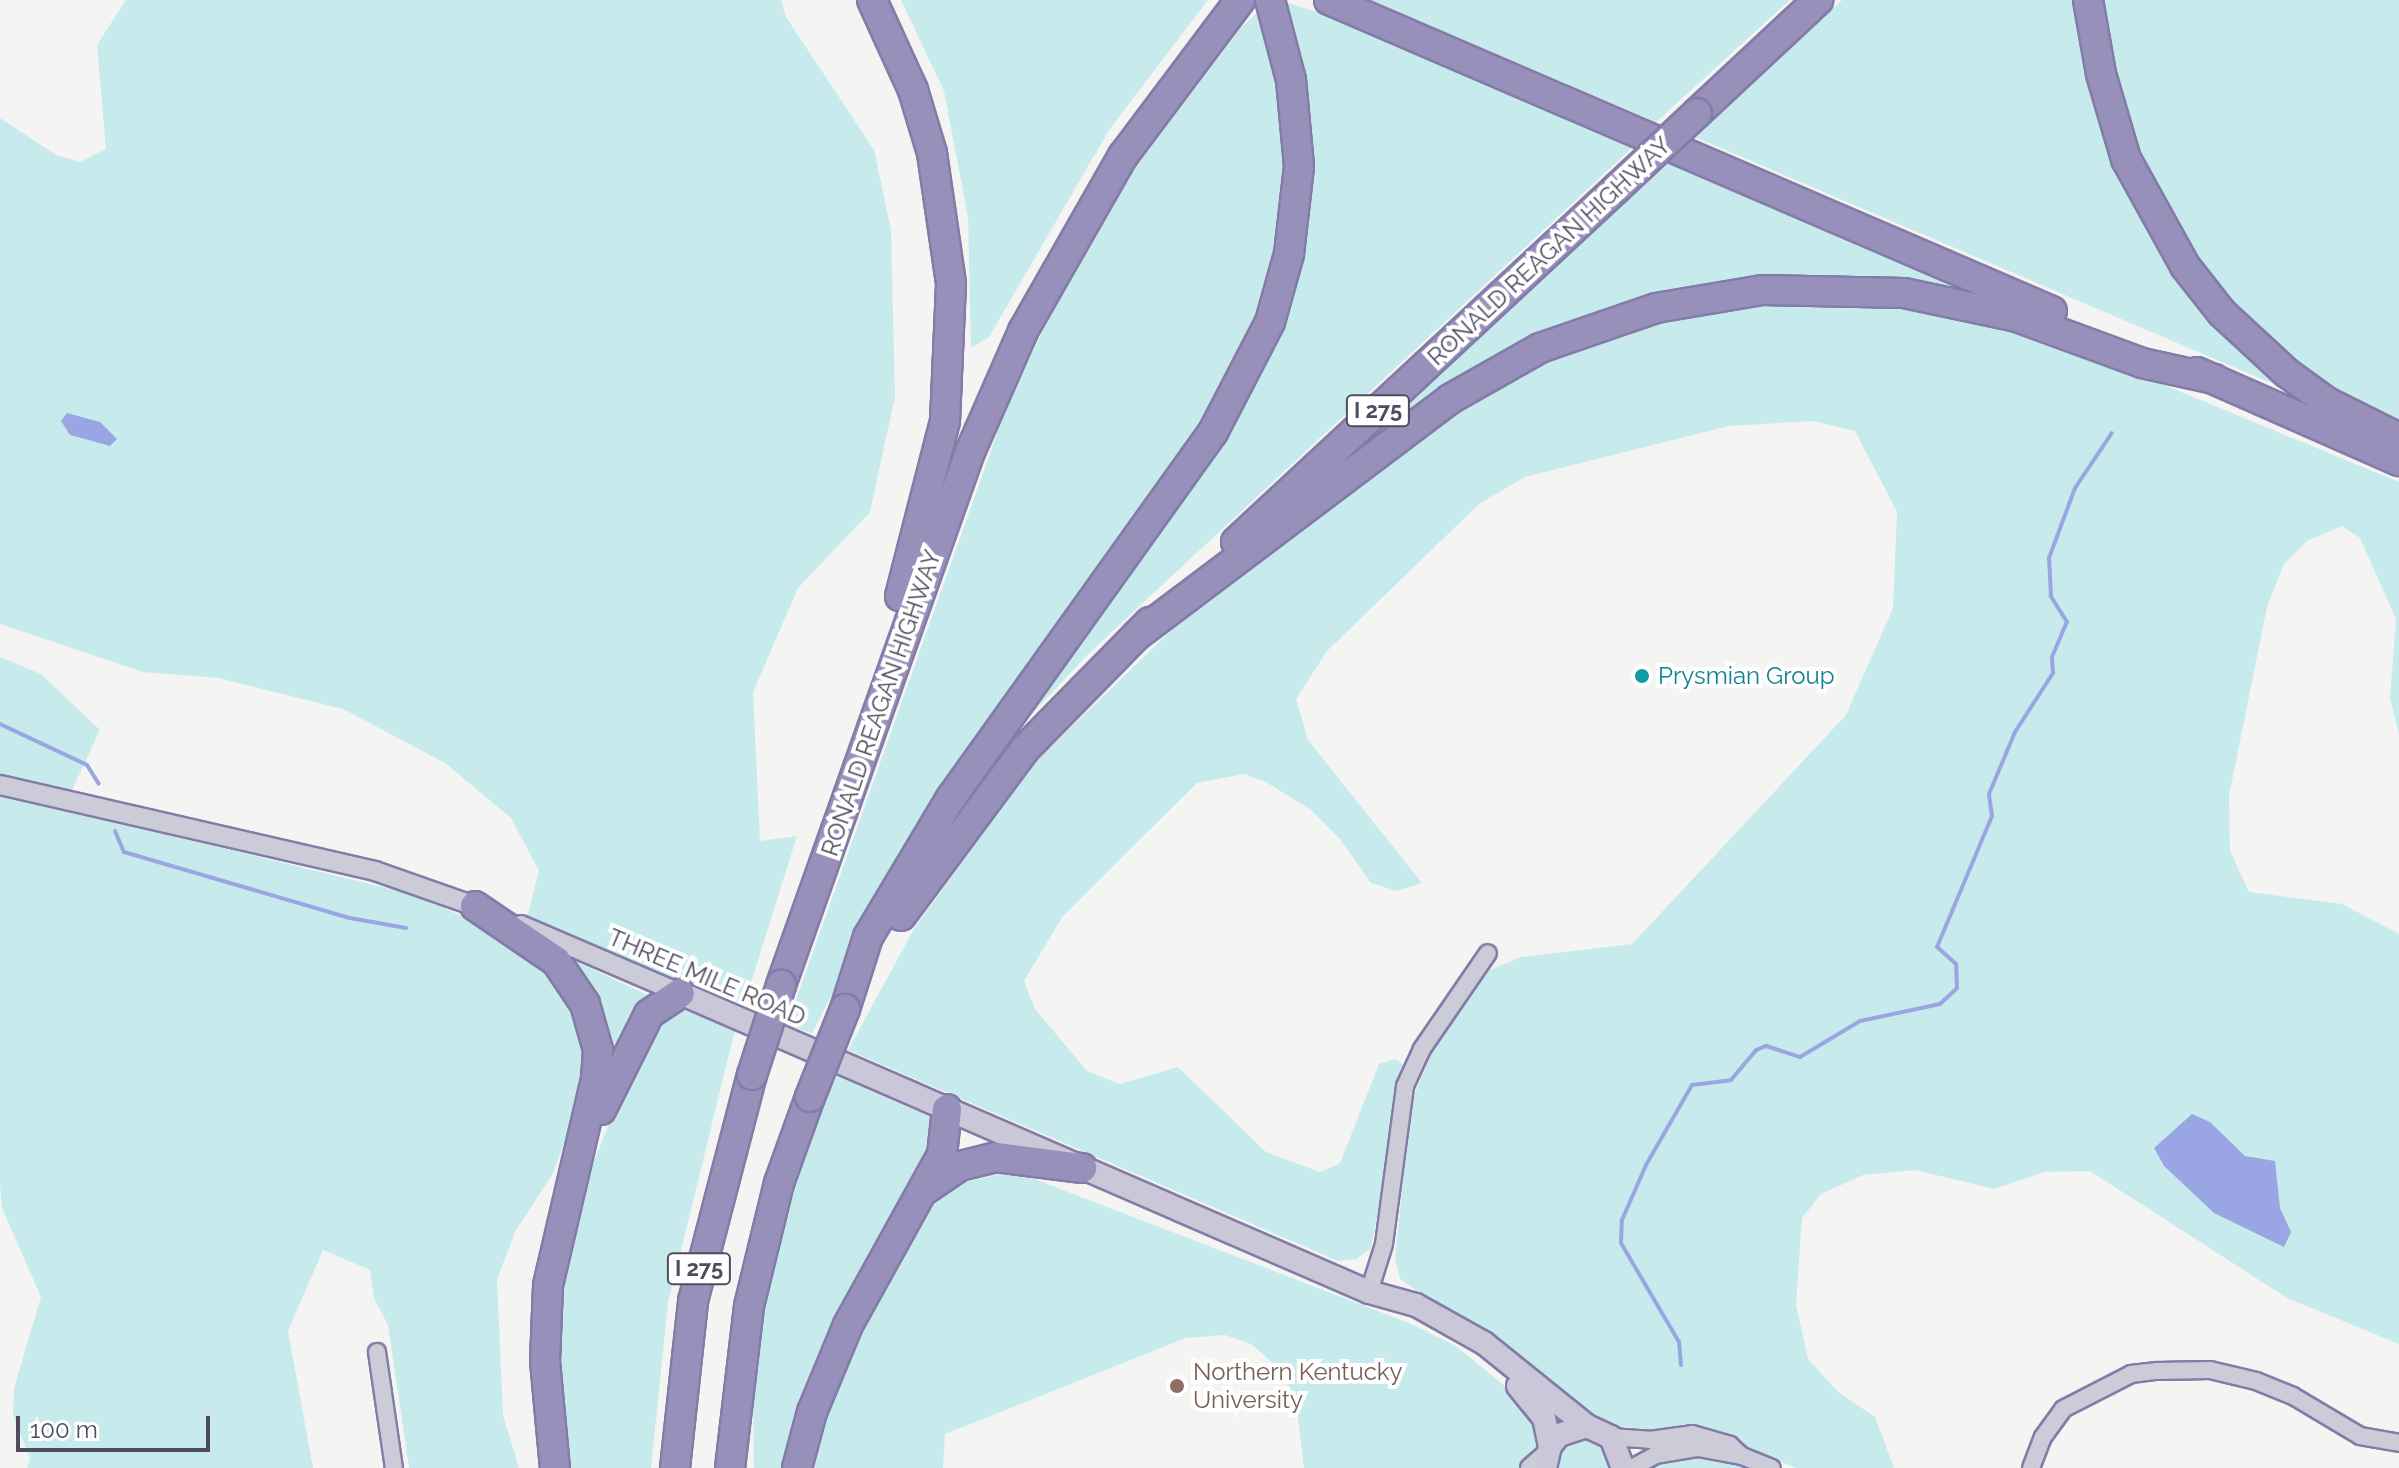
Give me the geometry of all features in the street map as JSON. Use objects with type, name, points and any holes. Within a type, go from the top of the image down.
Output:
[{"type":"highway","points":[[872,0],[913,90],[932,153],[945,224],[952,324],[945,421],[875,717]]},
{"type":"highway","name":"RONALD REAGAN HIGHWAY","points":[[675,1468],[693,1301],[752,1075],[970,452],[1036,306],[1123,156],[1240,0]]},
{"type":"highway","points":[[845,1009],[868,937],[951,798],[1205,445],[1244,381],[1270,322],[1294,225],[1299,166],[1291,80],[1270,0]]},
{"type":"highway","points":[[1329,0],[2399,461]]},
{"type":"highway","name":"RONALD REAGAN HIGHWAY","points":[[845,1009],[907,907],[991,790],[1137,635],[1818,0]]},
{"type":"highway","points":[[2088,0],[2101,74],[2126,159],[2163,234],[2197,282],[2236,326],[2307,388],[2399,438]]},
{"type":"highway","points":[[1137,635],[1450,399],[1540,348],[1656,308],[1762,290],[1904,293],[2017,317],[2142,363],[2214,379]]},
{"type":"highway","points":[[475,906],[556,961],[585,1004],[597,1064],[548,1286],[545,1361],[555,1468]]},
{"type":"highway","points":[[575,1165],[638,1032],[649,1014],[680,993]]},
{"type":"highway","name":"I 275","points":[[730,1468],[749,1306],[779,1183],[845,1009]]},
{"type":"highway","points":[[797,1468],[842,1338],[942,1155],[947,1109]]},
{"type":"highway","points":[[922,1192],[960,1166],[986,1159],[1082,1168]]},
{"type":"main road","name":"THREE MILE ROAD","points":[[680,993],[1369,1292],[1475,1352],[1519,1387],[1544,1418],[1543,1459]]},
{"type":"main road","name":"THREE MILE ROAD","points":[[1369,1292],[1416,1305],[1484,1343],[1587,1426],[1611,1437]]},
{"type":"main road","points":[[1543,1459],[1572,1428],[1587,1426]]},
{"type":"main road","points":[[1611,1437],[1623,1468]]},
{"type":"street","name":"THREE MILE ROAD","points":[[0,785],[375,871],[475,906],[680,993]]},
{"type":"street","points":[[1369,1292],[1384,1244],[1405,1086],[1422,1049],[1488,953]]},
{"type":"street","points":[[377,1352],[394,1468]]},
{"type":"street","points":[[2031,1468],[2043,1437],[2063,1409],[2131,1374],[2157,1371],[2210,1370],[2256,1381],[2293,1396],[2360,1436],[2399,1443]]},
{"type":"street","points":[[1611,1437],[1650,1440],[1692,1434],[1730,1445],[1742,1456]]},
{"type":"street","points":[[1632,1468],[1675,1449],[1742,1456],[1772,1468]]},
{"type":"shaded area","points":[[126,0],[781,0],[786,17],[874,150],[891,230],[895,397],[870,512],[798,588],[753,692],[760,841],[797,836],[743,1008],[527,917],[539,871],[511,818],[445,763],[343,709],[218,678],[143,672],[0,624],[0,118],[56,155],[80,162],[106,149],[97,45]]},
{"type":"shaded area","points":[[901,0],[1208,0],[1109,130],[989,337],[971,348],[968,218],[944,91]]},
{"type":"shaded area","points":[[1280,0],[1362,27],[1636,144],[1088,654],[986,763],[1182,501],[1266,360],[1304,255],[1310,176]]},
{"type":"shaded area","points":[[1370,0],[1790,0],[1656,122]]},
{"type":"shaded area","points":[[1842,0],[2078,0],[2152,230],[2313,401],[1695,137]]},
{"type":"shaded area","points":[[2096,0],[2399,0],[2399,429],[2303,375],[2218,296],[2136,158]]},
{"type":"shaded area","points":[[1264,6],[1278,54],[1289,163],[1277,272],[1240,368],[874,914],[812,1033],[787,1025],[1009,400],[1065,286],[1137,165],[1241,28]]},
{"type":"shaded area","points":[[1670,159],[2006,304],[1693,289],[1385,434],[1383,428]]},
{"type":"shaded area","points":[[1802,297],[1971,316],[2169,387],[2399,482],[2399,735],[2390,698],[2396,619],[2360,538],[2342,526],[2307,541],[2284,564],[2267,607],[2229,796],[2230,851],[2249,892],[2342,904],[2399,934],[2399,1344],[2287,1298],[2090,1171],[2044,1172],[1994,1189],[1915,1170],[1863,1175],[1821,1194],[1802,1218],[1796,1304],[1808,1359],[1837,1391],[1875,1417],[1894,1468],[1796,1468],[1720,1435],[1610,1426],[1400,1279],[1395,1259],[1411,1103],[1438,1038],[1490,970],[1521,957],[1632,944],[1846,715],[1893,608],[1897,512],[1855,431],[1813,421],[1729,426],[1525,477],[1479,504],[1327,651],[1296,699],[1308,740],[1422,883],[1397,891],[1371,883],[1340,839],[1311,810],[1266,782],[1244,774],[1197,783],[1063,916],[1024,981],[1035,1009],[1087,1071],[1120,1084],[1178,1067],[1266,1152],[1320,1172],[1340,1163],[1379,1064],[1395,1059],[1405,1066],[1371,1248],[1356,1259],[1338,1261],[848,1050],[914,929],[1032,765],[1209,594],[1401,443],[1515,369],[1671,314]]},
{"type":"shaded area","points":[[0,657],[41,674],[100,730],[72,790],[0,774]]},
{"type":"shaded area","points":[[0,794],[419,896],[489,929],[562,982],[586,1039],[585,1088],[552,1175],[516,1230],[497,1279],[503,1415],[519,1468],[409,1468],[388,1325],[374,1298],[370,1270],[323,1250],[288,1331],[313,1468],[27,1468],[30,1458],[13,1416],[14,1388],[41,1297],[2,1208]]},
{"type":"shaded area","points":[[568,958],[652,997],[601,1090]]},
{"type":"shaded area","points":[[678,1007],[735,1030],[668,1303],[651,1468],[564,1468],[556,1369],[565,1265],[582,1191],[647,1029]]},
{"type":"shaded area","points":[[837,1076],[938,1120],[933,1155],[789,1468],[754,1468],[753,1405],[769,1269],[807,1145]]},
{"type":"shaded area","points":[[1004,1173],[1029,1177],[1409,1323],[1456,1346],[1535,1411],[1541,1432],[1536,1452],[1519,1468],[1304,1468],[1296,1402],[1281,1370],[1251,1344],[1225,1335],[1186,1338],[945,1434],[943,1468],[814,1468],[822,1426],[887,1272],[930,1206],[962,1183]]},
{"type":"shaded area","points":[[1582,1437],[1605,1447],[1611,1468],[1557,1468],[1566,1444]]},
{"type":"shaded area","points":[[1691,1454],[1743,1466],[1747,1468],[1651,1468]]},
{"type":"water","points":[[67,413],[100,422],[117,439],[110,446],[70,435],[61,421]]},
{"type":"water","points":[[2192,1114],[2210,1122],[2245,1156],[2275,1161],[2280,1208],[2291,1232],[2284,1247],[2214,1213],[2164,1166],[2154,1148]]},
{"type":"waterway","points":[[1681,1365],[1679,1342],[1621,1243],[1622,1220],[1646,1165],[1692,1085],[1731,1080],[1756,1050],[1766,1046],[1800,1057],[1860,1021],[1940,1004],[1957,988],[1956,964],[1937,947],[1992,816],[1989,794],[2015,732],[2053,673],[2052,657],[2067,622],[2051,596],[2049,558],[2075,488],[2112,433]]},
{"type":"waterway","points":[[0,724],[87,765],[99,784]]},
{"type":"waterway","points":[[115,831],[124,852],[350,918],[406,928]]},
{"type":"place","name":"Prysmian Group","points":[[1642,676]]},
{"type":"place","name":"Northern Kentucky University","points":[[1177,1386]]}]
